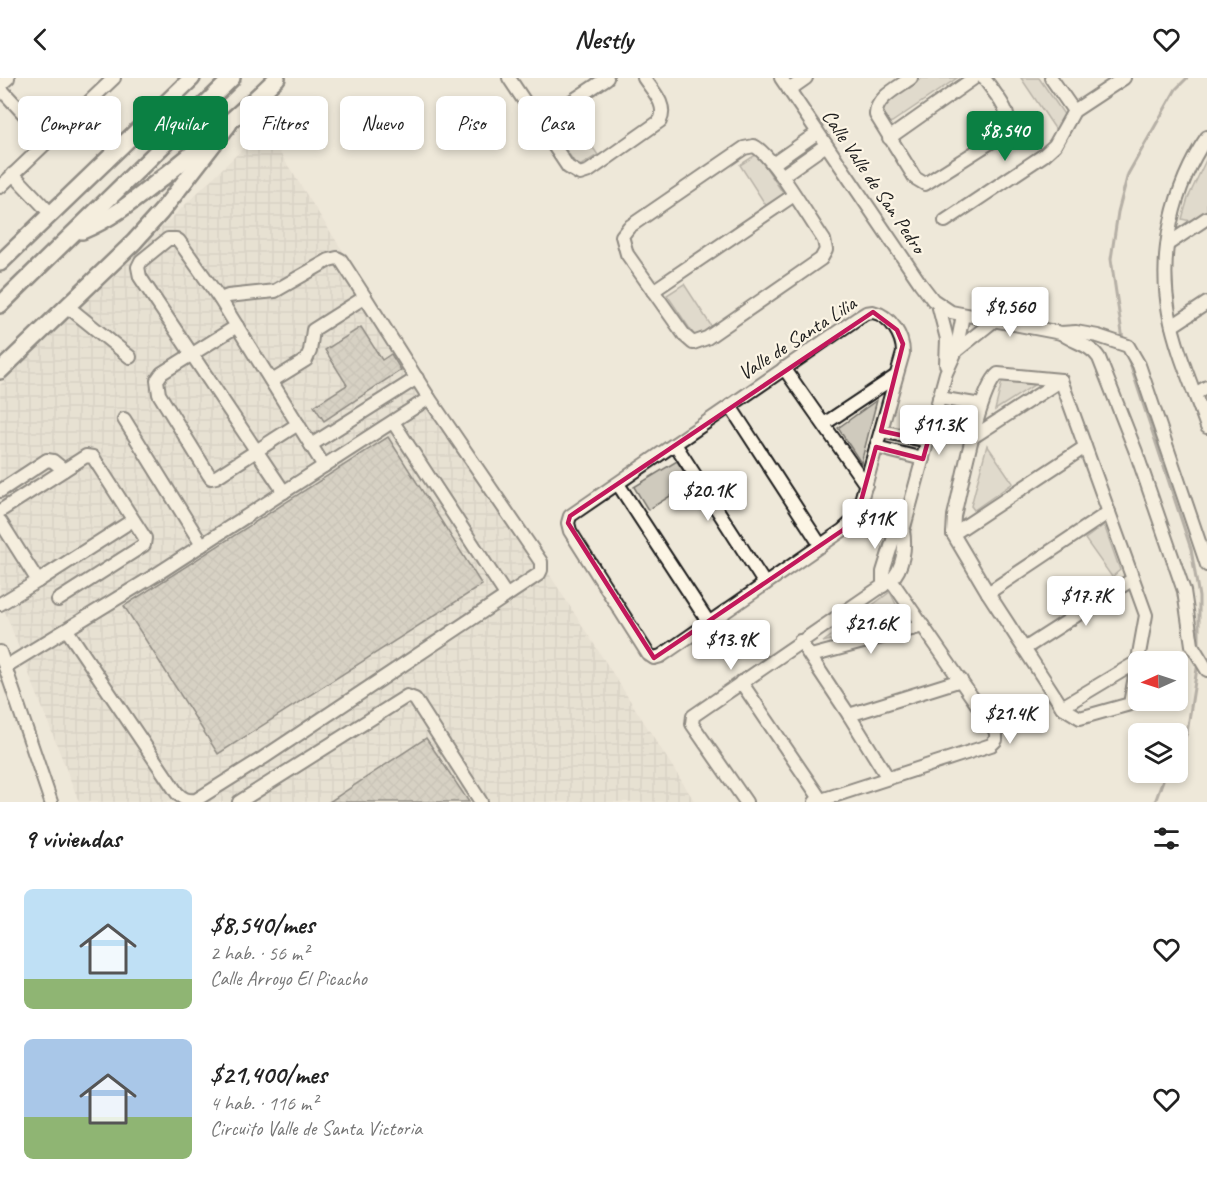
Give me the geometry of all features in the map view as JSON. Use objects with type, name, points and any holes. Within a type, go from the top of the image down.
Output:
[{"type":"main road","points":[[0,262],[192,78]]},
{"type":"main road","points":[[0,305],[232,78]]},
{"type":"main road","points":[[72,236],[123,208],[229,124],[277,78]]},
{"type":"main road","points":[[0,371],[134,242],[161,212],[229,124]]},
{"type":"street","points":[[8,78],[0,87],[18,107]]},
{"type":"street","points":[[509,78],[521,96]]},
{"type":"street","points":[[580,96],[607,78]]},
{"type":"street","points":[[557,150],[568,167],[576,174],[589,171],[660,121],[663,108],[644,78]]},
{"type":"street","name":"Calle Valle de San Pedro","points":[[781,78],[920,283],[938,304],[951,312],[963,315],[1061,333]]},
{"type":"street","points":[[789,90],[806,78]]},
{"type":"street","points":[[889,138],[974,78]]},
{"type":"street","points":[[907,79],[880,101],[875,109],[877,119],[889,138],[915,178],[922,183],[931,181],[999,137],[1009,125],[1008,114],[984,78]]},
{"type":"street","points":[[1051,78],[1074,111]]},
{"type":"street","points":[[945,220],[1055,145],[1074,111],[1124,78]]},
{"type":"street","points":[[91,96],[105,81]]},
{"type":"street","points":[[773,164],[817,133]]},
{"type":"street","points":[[1207,137],[1192,162],[1178,194],[1168,244],[1167,299],[1172,326],[1207,427]]},
{"type":"street","points":[[782,176],[826,145]]},
{"type":"street","points":[[754,146],[763,150],[782,176],[824,240],[825,254],[716,332],[697,343],[689,340],[624,247],[622,236],[625,230],[744,148],[754,146]]},
{"type":"street","points":[[0,187],[38,150]]},
{"type":"street","points":[[14,174],[51,214]]},
{"type":"street","points":[[653,291],[794,195]]},
{"type":"street","points":[[1168,244],[1207,218]]},
{"type":"street","points":[[284,492],[194,354],[140,277],[138,267],[141,261],[168,239],[176,239],[220,299],[324,466]]},
{"type":"street","points":[[67,630],[177,793],[189,801],[196,800],[263,758],[539,574],[541,570],[541,562],[429,398],[341,260],[337,258],[329,260],[275,291],[228,296],[220,299]]},
{"type":"street","points":[[272,381],[306,360],[310,351],[313,330],[365,297]]},
{"type":"street","points":[[1172,326],[1207,303]]},
{"type":"street","name":"Calle Valle de San Pedro","points":[[938,304],[947,339],[946,373]]},
{"type":"street","points":[[68,306],[130,357]]},
{"type":"street","name":"Valle de Santa Lilia","points":[[873,312],[883,316],[901,337],[903,353],[896,376],[856,518],[850,525],[661,656],[654,658],[648,654],[570,531],[568,524],[570,516],[866,313],[873,312]]},
{"type":"street","points":[[746,802],[692,724],[691,719],[800,641],[887,583],[898,573],[905,542],[903,531],[946,373],[956,351],[963,315]]},
{"type":"street","points":[[956,351],[996,320]]},
{"type":"street","points":[[237,326],[162,374],[157,380],[159,394],[209,475],[216,477],[298,424]]},
{"type":"street","points":[[1061,333],[1076,332],[1108,338],[1128,346],[1139,365],[1207,565]]},
{"type":"street","points":[[1061,333],[1072,342],[1094,350],[1099,358],[1136,452],[1184,591],[1192,645],[1207,669]]},
{"type":"street","points":[[784,368],[866,485]]},
{"type":"street","points":[[1061,380],[998,374],[993,378],[976,423],[954,516],[953,534],[988,593],[1062,707],[1080,718],[1128,705]]},
{"type":"street","points":[[824,424],[896,376]]},
{"type":"street","points":[[311,446],[417,378]]},
{"type":"street","points":[[973,437],[1061,380]]},
{"type":"street","points":[[1061,380],[1146,615],[1139,651]]},
{"type":"street","points":[[1196,394],[1207,387]]},
{"type":"street","points":[[5,667],[202,545],[429,398]]},
{"type":"street","points":[[939,398],[981,405]]},
{"type":"street","points":[[730,406],[821,546]]},
{"type":"street","points":[[934,416],[976,423]]},
{"type":"street","points":[[124,418],[202,545]]},
{"type":"street","points":[[393,422],[506,595]]},
{"type":"street","points":[[881,431],[928,441]]},
{"type":"street","points":[[675,444],[765,584]]},
{"type":"street","points":[[876,447],[923,459]]},
{"type":"street","points":[[953,534],[1085,447]]},
{"type":"street","points":[[0,511],[86,456],[93,457],[145,538],[144,545],[58,600]]},
{"type":"street","points":[[0,492],[47,460],[53,461],[64,470]]},
{"type":"street","points":[[618,484],[709,622]]},
{"type":"street","points":[[988,593],[1108,512]]},
{"type":"street","points":[[0,604],[133,520]]},
{"type":"street","points":[[0,521],[38,581]]},
{"type":"street","points":[[1024,649],[1133,579]]},
{"type":"street","points":[[741,682],[818,801],[991,745],[996,740],[996,732],[923,626],[887,583]]},
{"type":"street","points":[[811,656],[923,626]]},
{"type":"street","points":[[800,641],[888,778]]},
{"type":"street","points":[[0,652],[51,802]]},
{"type":"street","points":[[1062,707],[1128,667]]},
{"type":"street","points":[[849,715],[960,680]]},
{"type":"street","points":[[239,802],[407,696],[415,699],[481,802]]},
{"type":"highlighted area","points":[[873,312],[897,330],[903,344],[881,431],[928,441],[923,459],[876,447],[858,512],[843,530],[654,658],[568,523],[570,516]]},
{"type":"shaded area","points":[[922,78],[957,78],[892,122],[887,123],[880,112],[881,107]]},
{"type":"shaded area","points":[[1021,78],[1039,78],[1072,126],[1058,133]]},
{"type":"shaded area","points":[[241,150],[278,150],[695,802],[79,802],[0,599],[0,385]]},
{"type":"shaded area","points":[[566,150],[595,150],[598,155],[578,167]]},
{"type":"shaded area","points":[[757,154],[785,196],[767,207],[740,165]]},
{"type":"shaded area","points":[[1207,158],[1207,212],[1192,220],[1182,219],[1188,198]]},
{"type":"shaded area","points":[[684,284],[712,327],[696,338],[667,295]]},
{"type":"shaded area","points":[[1002,381],[1034,385],[995,410]]},
{"type":"shaded area","points":[[877,400],[861,463],[838,428]]},
{"type":"shaded area","points":[[987,445],[1013,483],[974,510],[971,506]]},
{"type":"shaded area","points":[[677,461],[691,483],[648,510],[634,487]]},
{"type":"shaded area","points":[[1104,525],[1120,570],[1112,577],[1085,539]]},
{"type":"shaded area","points":[[890,592],[904,621],[823,642]]},
{"type":"building","points":[[361,327],[382,360],[391,354],[401,370],[324,421],[314,406],[347,385],[325,350]]},
{"type":"building","points":[[388,437],[482,585],[218,754],[124,606]]},
{"type":"building","points":[[426,738],[469,802],[329,802]]},
{"type":"waterway","points":[[1123,340],[1111,259],[1118,212],[1128,174],[1176,89],[1187,78]]},
{"type":"waterway","points":[[1127,355],[1191,549],[1199,597],[1199,647]]},
{"type":"waterway","points":[[1188,727],[1198,662]]},
{"type":"waterway","points":[[1155,802],[1162,783]]}]
